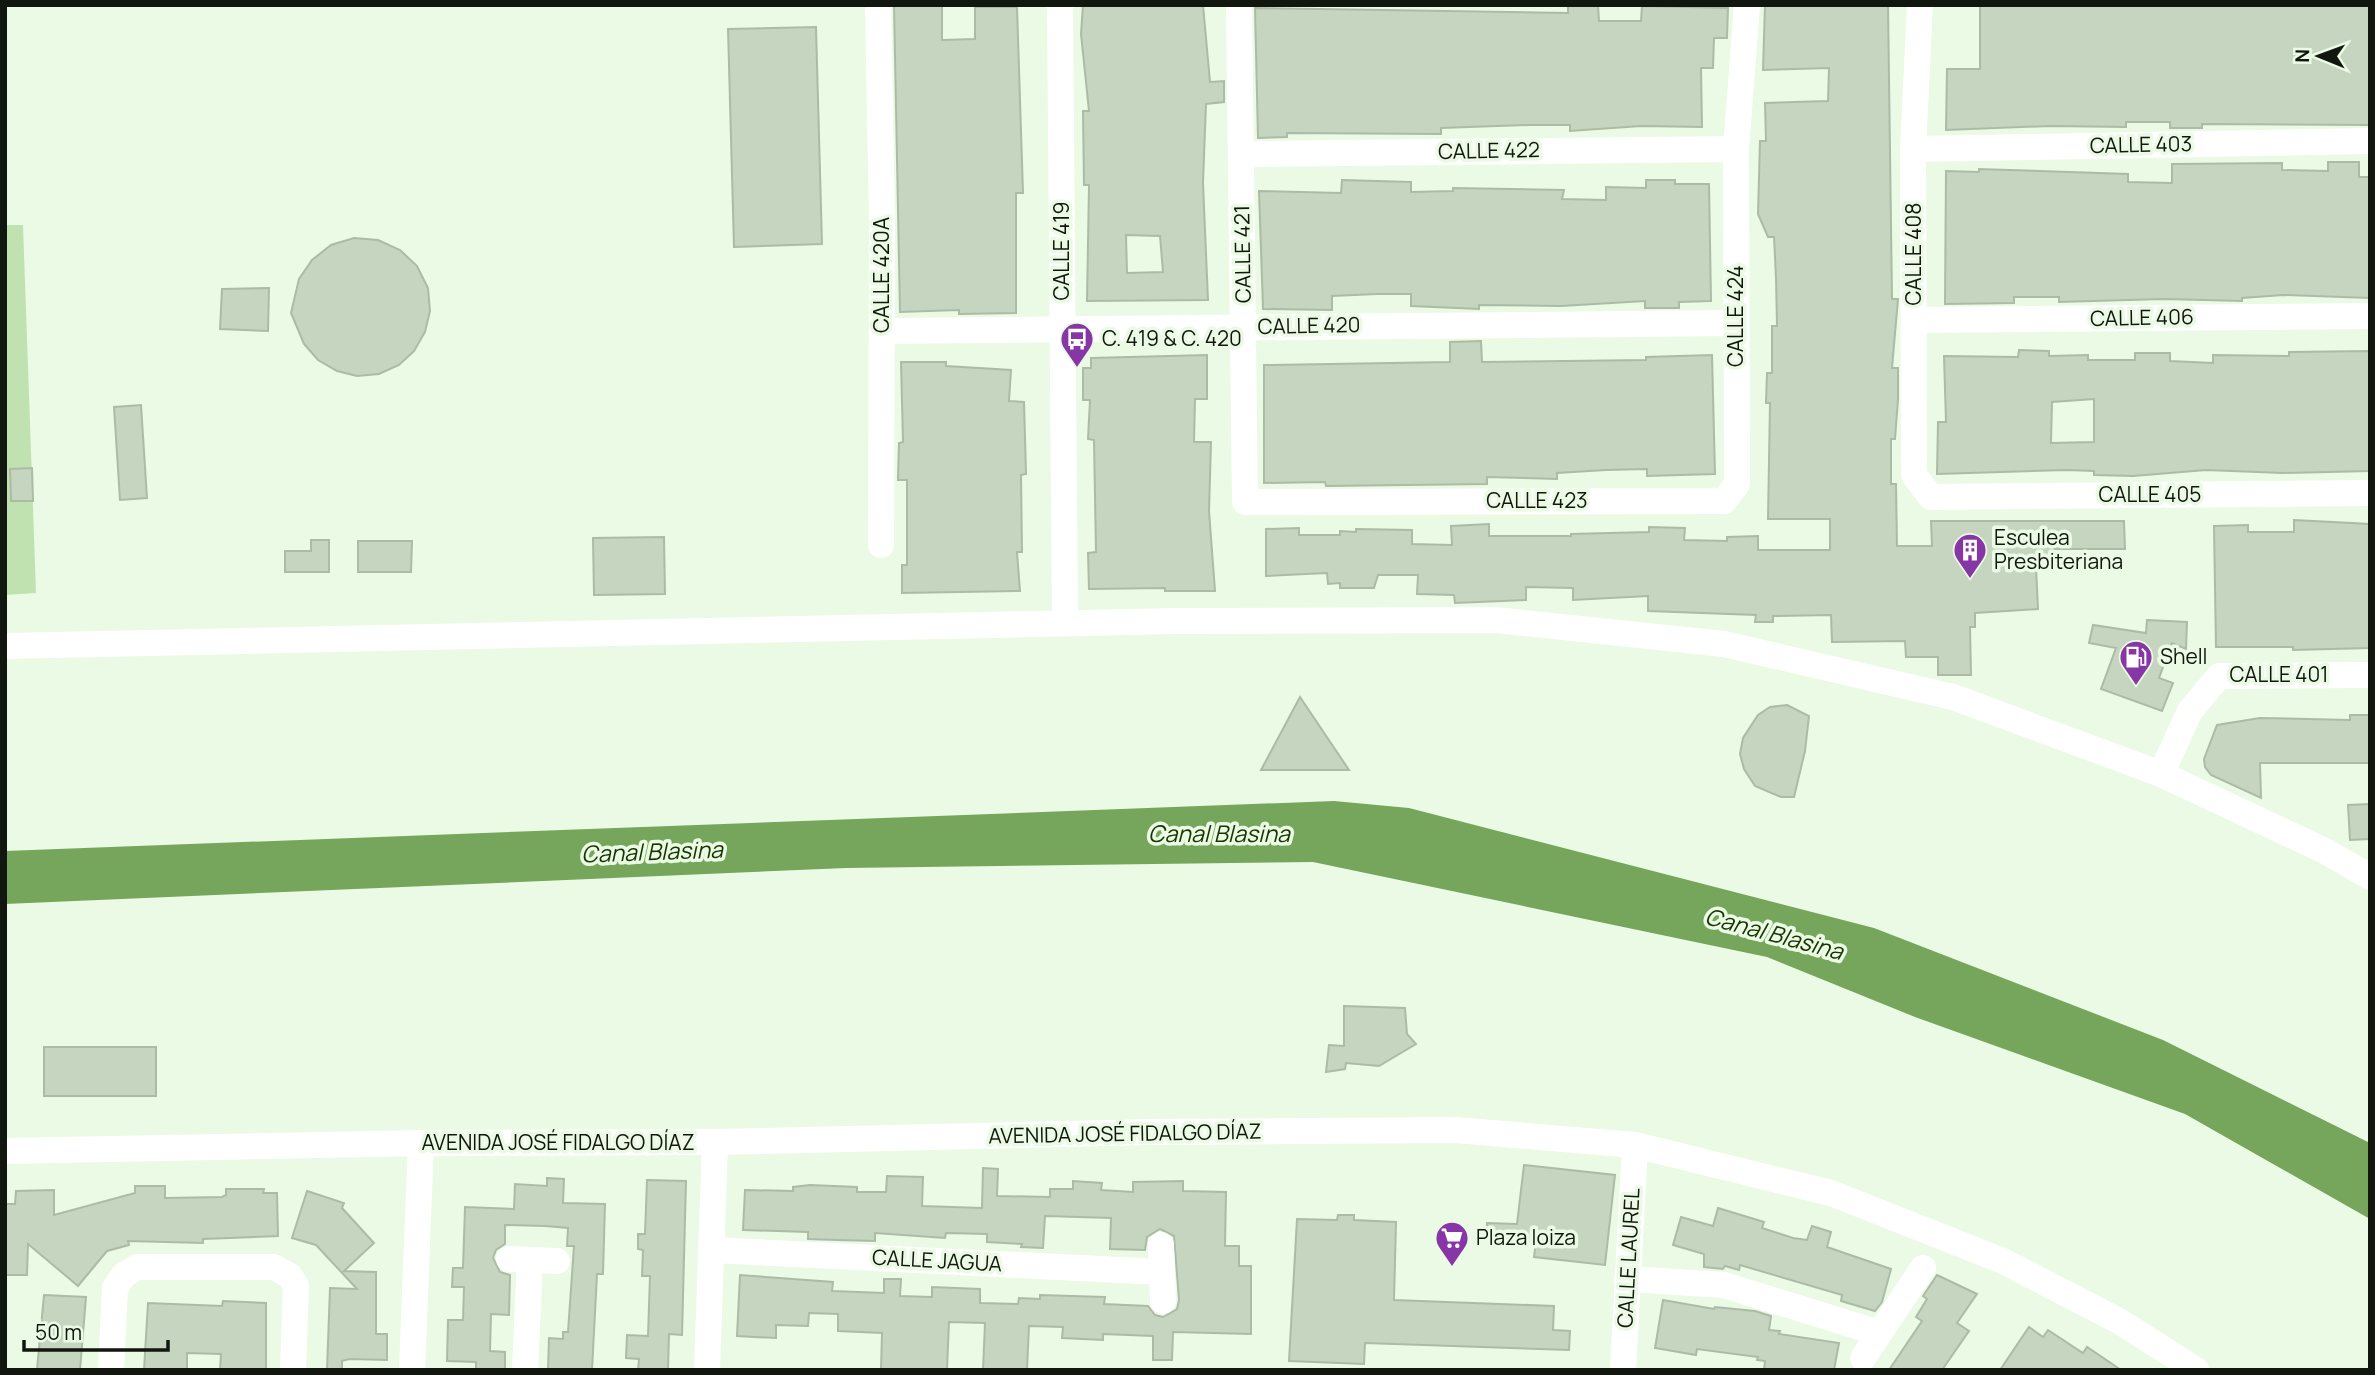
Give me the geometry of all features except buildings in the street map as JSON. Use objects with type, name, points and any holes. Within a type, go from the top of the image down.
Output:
[{"type":"street","name":"CALLE 420A","points":[[878,5],[882,331],[881,545]]},
{"type":"street","name":"CALLE 419","points":[[1060,5],[1065,623]]},
{"type":"street","name":"CALLE 421","points":[[1239,5],[1245,502],[1329,501]]},
{"type":"street","name":"CALLE 424","points":[[1737,484],[1736,149],[1746,5]]},
{"type":"street","name":"CALLE 408","points":[[1920,5],[1913,149],[1914,475],[1931,497]]},
{"type":"street","name":"CALLE 403","points":[[1913,149],[2370,141]]},
{"type":"street","name":"CALLE 422","points":[[1242,154],[1736,149]]},
{"type":"street","name":"CALLE 406","points":[[1914,320],[2370,316]]},
{"type":"street","name":"CALLE 420","points":[[882,331],[1736,323]]},
{"type":"street","name":"CALLE 423","points":[[1329,501],[1724,501],[1737,484]]},
{"type":"street","name":"CALLE 405","points":[[1931,497],[2370,493]]},
{"type":"street","points":[[5,646],[1065,623],[1495,620],[1724,644],[1954,697],[2161,774],[2327,852],[2370,877]]},
{"type":"street","name":"CALLE 401","points":[[2161,774],[2190,711],[2219,676],[2370,675]]},
{"type":"street","name":"AVENIDA JOSÉ FIDALGO DÍAZ","points":[[5,1151],[421,1143],[715,1142],[1152,1132],[1475,1130],[1634,1146],[1831,1194],[1992,1256],[2119,1321],[2196,1370]]},
{"type":"street","points":[[707,1370],[715,1142]]},
{"type":"street","points":[[412,1370],[421,1143]]},
{"type":"street","name":"CALLE LAUREL","points":[[1623,1370],[1634,1146]]},
{"type":"street","points":[[1161,1245],[1163,1301]]},
{"type":"street","name":"CALLE JAGUA","points":[[713,1250],[1161,1272]]},
{"type":"street","points":[[525,1370],[519,1259],[557,1261]]},
{"type":"street","points":[[111,1370],[115,1288],[124,1275],[138,1267],[274,1267],[290,1276],[296,1286],[293,1370]]},
{"type":"street","points":[[1863,1358],[1923,1268]]},
{"type":"street","points":[[1627,1279],[1724,1284],[1880,1333]]},
{"type":"shaded area","points":[[5,225],[23,225],[36,593],[5,595]]},
{"type":"water","name":"Canal Blasina","points":[[1334,801],[1409,808],[1874,928],[2163,1040],[2370,1143],[2370,1219],[2185,1114],[1915,1017],[1767,957],[1313,862],[846,868],[5,904],[5,851]]},
{"type":"place","name":"C. 419 & C. 420","points":[[1077,369]]},
{"type":"place","name":"Esculea Presbiteriana","points":[[1970,580]]},
{"type":"place","name":"Shell","points":[[2136,687]]},
{"type":"place","name":"Plaza loiza","points":[[1452,1268]]}]
